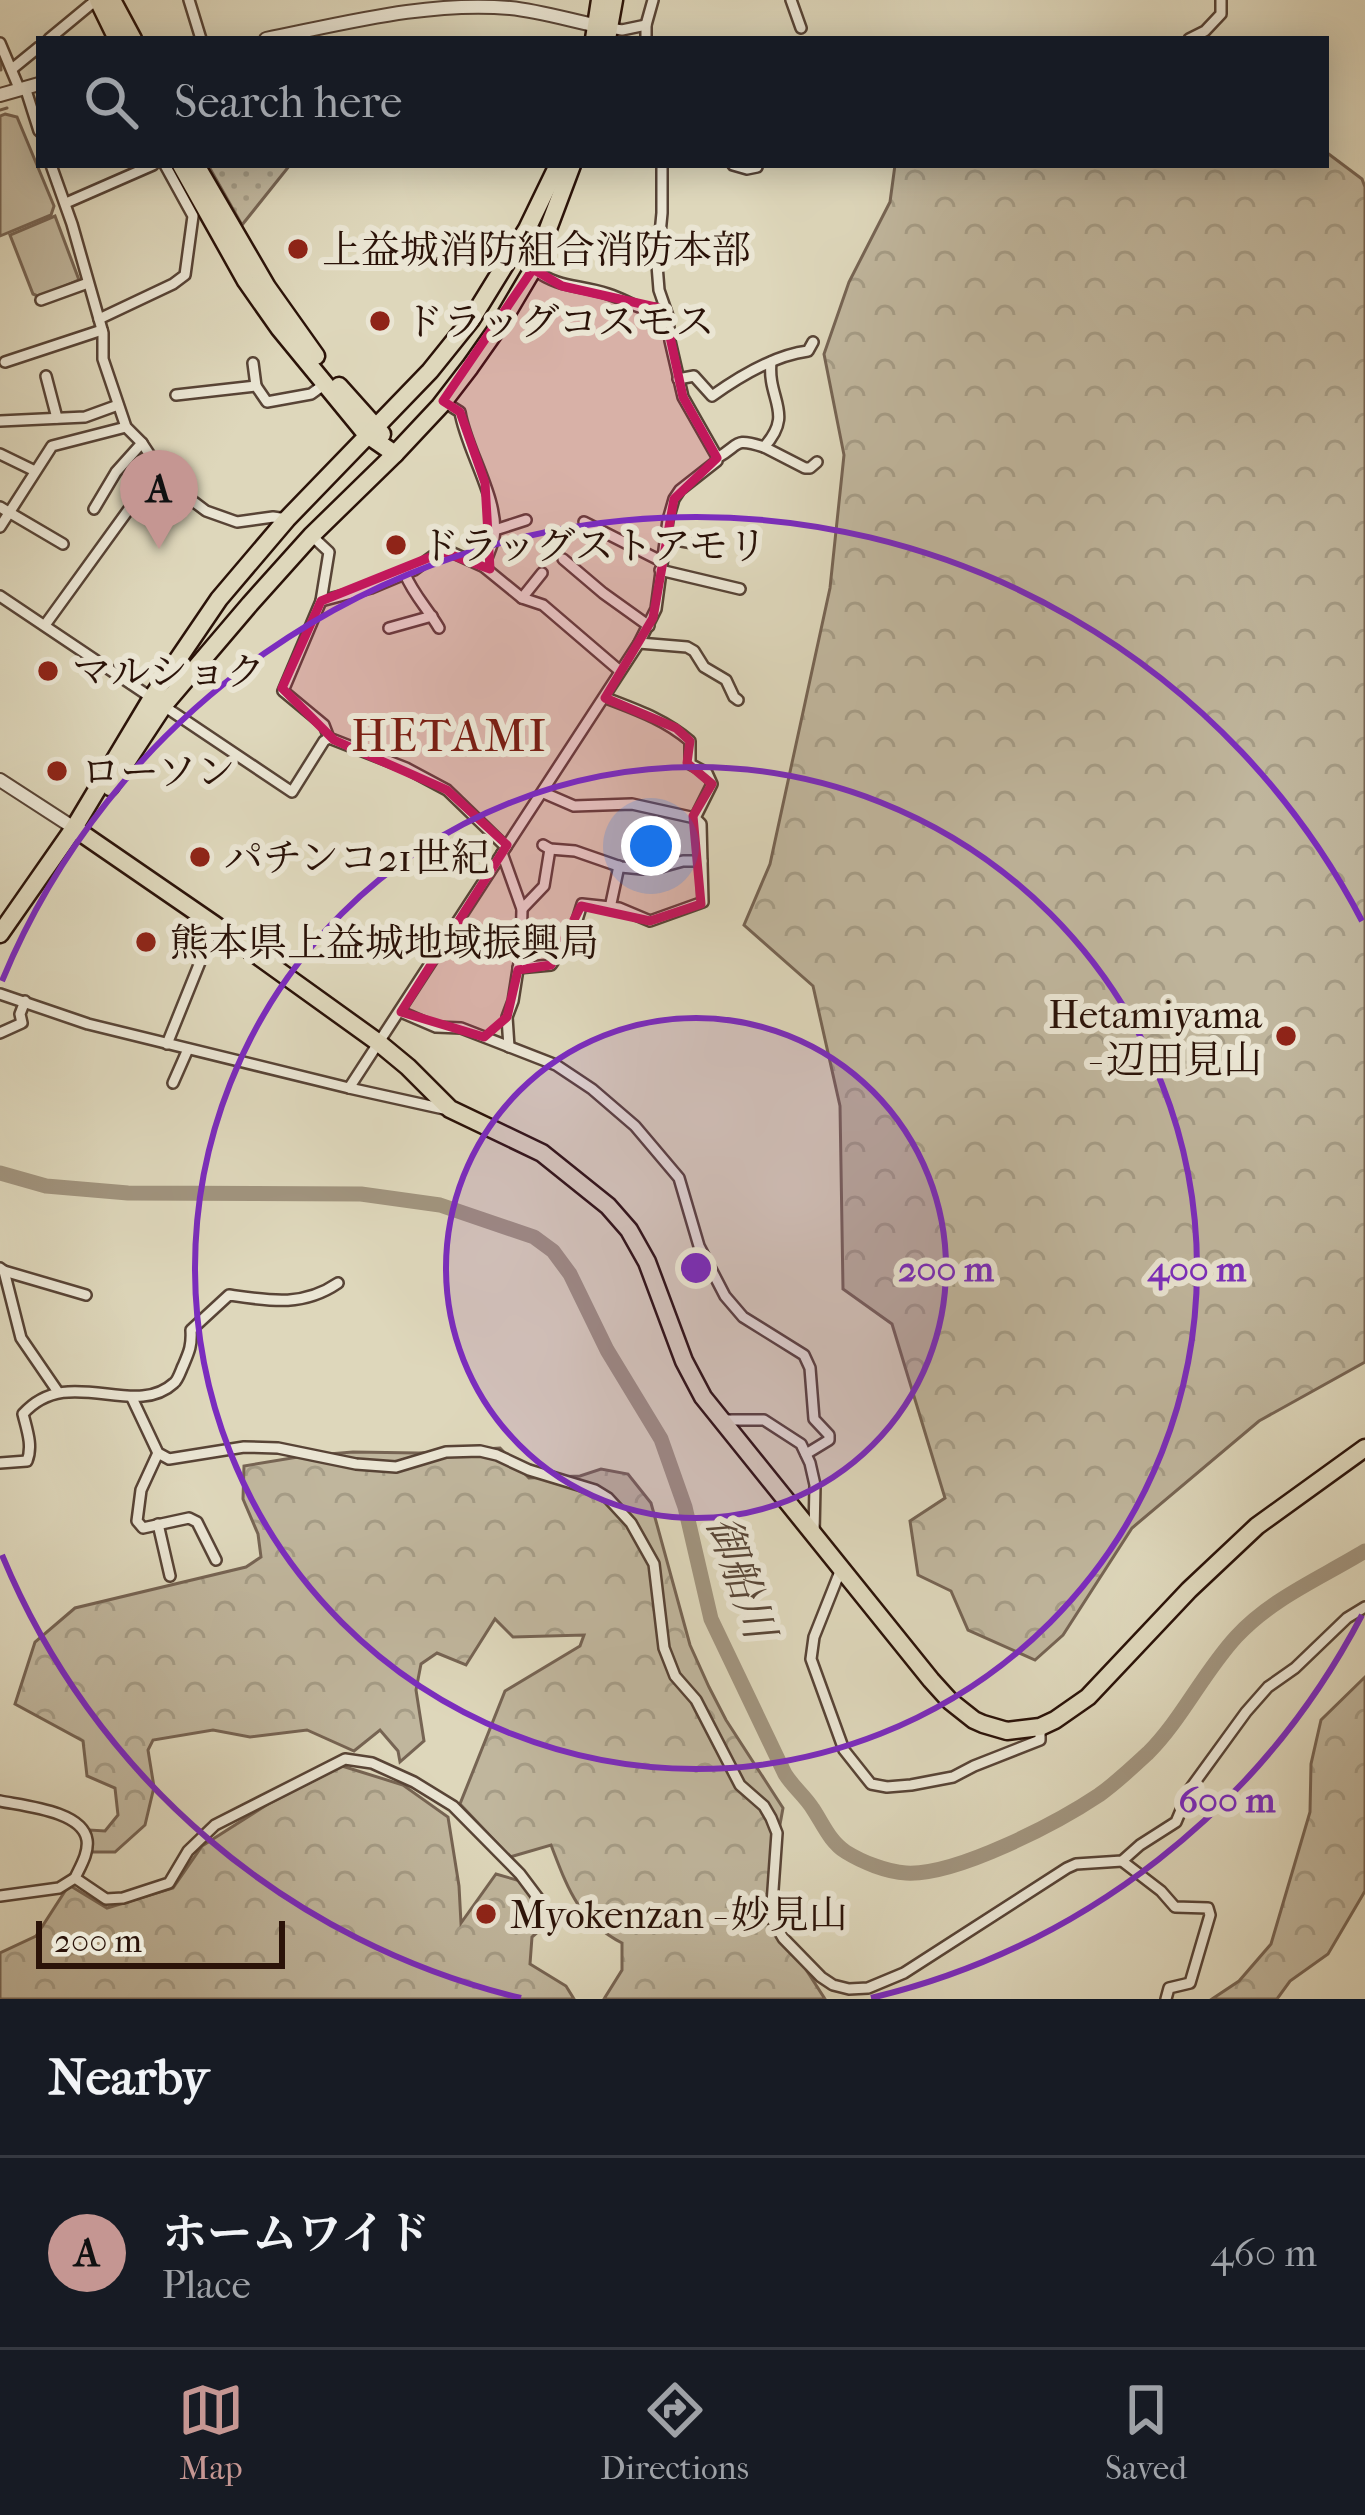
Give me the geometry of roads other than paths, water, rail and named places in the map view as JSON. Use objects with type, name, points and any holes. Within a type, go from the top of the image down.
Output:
[{"type":"highway","points":[[97,0],[115,36]]},
{"type":"highway","points":[[112,0],[131,36]]},
{"type":"highway","points":[[600,0],[602,33]]},
{"type":"highway","points":[[602,33],[614,0]]},
{"type":"highway","points":[[182,168],[198,213],[246,281],[325,384],[395,454]]},
{"type":"highway","points":[[198,168],[289,319],[371,430]]},
{"type":"highway","points":[[0,934],[158,700],[219,599],[286,519],[471,320],[527,229],[557,168]]},
{"type":"highway","points":[[158,700],[311,536],[395,454],[470,367],[533,269],[571,168]]},
{"type":"highway","points":[[510,257],[533,269]]},
{"type":"highway","points":[[447,350],[470,367]]},
{"type":"highway","points":[[286,519],[311,536]]},
{"type":"highway","points":[[74,828],[379,1043],[450,1109],[542,1153],[608,1206],[647,1262],[684,1361],[703,1397],[931,1680],[974,1720],[1007,1730],[1040,1727],[1075,1708],[1256,1526],[1365,1448]]},
{"type":"street","points":[[53,36],[97,0]]},
{"type":"street","points":[[189,0],[200,36]]},
{"type":"street","points":[[646,36],[653,0]]},
{"type":"street","points":[[791,0],[801,28]]},
{"type":"street","points":[[1194,36],[1221,14],[1220,0]]},
{"type":"street","points":[[282,36],[429,9],[515,4],[602,33],[646,25]]},
{"type":"street","points":[[0,43],[12,69],[28,86],[36,118]]},
{"type":"street","points":[[12,69],[36,49]]},
{"type":"street","points":[[0,94],[28,86]]},
{"type":"street","points":[[52,168],[101,324],[103,359],[126,427],[173,486],[206,511],[237,522],[286,519]]},
{"type":"street","points":[[65,203],[146,168]]},
{"type":"street","points":[[5,362],[101,324],[181,280],[198,213],[167,168]]},
{"type":"street","points":[[662,168],[658,290],[683,398],[717,458]]},
{"type":"street","points":[[533,269],[562,286],[614,296],[638,309],[664,309]]},
{"type":"street","points":[[41,300],[88,283]]},
{"type":"street","points":[[679,379],[694,376],[712,396],[771,362],[804,352],[813,342]]},
{"type":"street","points":[[764,447],[779,428],[780,417],[771,362]]},
{"type":"street","points":[[254,363],[256,386],[267,402],[311,394],[325,384]]},
{"type":"street","points":[[46,376],[57,418]]},
{"type":"street","points":[[176,395],[256,386]]},
{"type":"street","points":[[443,401],[460,412],[484,483],[495,530],[484,566]]},
{"type":"street","points":[[14,402],[16,419]]},
{"type":"street","points":[[0,421],[85,417],[118,405]]},
{"type":"street","points":[[0,526],[4,510],[52,446],[126,427]]},
{"type":"street","points":[[349,1088],[640,644],[659,593],[670,509],[680,490],[740,442],[764,447],[805,467],[817,462]]},
{"type":"street","points":[[94,509],[116,472],[142,443]]},
{"type":"street","points":[[0,454],[34,471]]},
{"type":"street","points":[[45,625],[151,480]]},
{"type":"street","points":[[4,510],[63,544]]},
{"type":"street","points":[[495,530],[526,520]]},
{"type":"street","points":[[584,522],[661,566],[740,589]]},
{"type":"street","points":[[311,536],[329,552],[321,601],[282,688],[324,725],[329,738],[447,790],[504,850],[522,909],[518,968],[507,1017],[509,1047]]},
{"type":"street","points":[[665,538],[715,547]]},
{"type":"street","points":[[321,601],[405,574],[442,552],[460,555],[484,566],[521,598],[543,605],[620,671]]},
{"type":"street","points":[[563,560],[649,626]]},
{"type":"street","points":[[521,598],[542,573]]},
{"type":"street","points":[[405,574],[412,592],[436,623]]},
{"type":"street","points":[[0,596],[292,792],[329,738]]},
{"type":"street","points":[[389,628],[453,619]]},
{"type":"street","points":[[640,644],[687,647],[704,667],[726,680],[738,700]]},
{"type":"street","points":[[606,698],[659,717],[690,741],[690,764],[707,773],[712,784],[695,818]]},
{"type":"street","points":[[0,780],[74,828]]},
{"type":"street","points":[[518,968],[551,965],[573,933],[582,904],[619,908],[650,921],[701,904],[701,824],[695,818],[632,804],[574,806],[544,793]]},
{"type":"street","points":[[522,909],[544,886],[547,847],[619,866],[654,869],[702,861]]},
{"type":"street","points":[[610,908],[619,866]]},
{"type":"street","points":[[458,923],[520,953]]},
{"type":"street","points":[[167,1044],[215,925]]},
{"type":"street","points":[[0,994],[88,1024],[450,1109]]},
{"type":"street","points":[[0,1033],[20,1026],[25,1001]]},
{"type":"street","points":[[401,1012],[436,1027],[461,1028],[556,1065],[592,1089],[667,1160],[679,1178],[699,1246],[725,1296],[743,1317],[804,1355],[810,1368],[814,1419],[829,1435],[829,1440],[806,1454]]},
{"type":"street","points":[[484,1037],[507,1017]]},
{"type":"street","points":[[172,1083],[188,1049]]},
{"type":"street","points":[[58,1392],[21,1338],[5,1299],[2,1269],[86,1294]]},
{"type":"street","points":[[0,1463],[27,1462],[30,1454],[23,1414],[58,1392],[146,1398],[174,1383],[191,1351],[190,1330],[229,1295],[307,1299],[338,1282]]},
{"type":"street","points":[[132,1398],[158,1453],[169,1459],[244,1447],[278,1448],[396,1467],[446,1452],[480,1451],[608,1498],[631,1523],[654,1564],[664,1648],[675,1676],[696,1700],[740,1785],[764,1806],[777,1833],[771,1918],[783,1938],[833,1985],[850,1989],[882,1984],[951,1945],[1066,1868],[1123,1862],[1175,1907],[1208,1908],[1190,1983],[1169,1988],[1166,1999]]},
{"type":"street","points":[[722,1420],[764,1420],[800,1444],[814,1485],[814,1534]]},
{"type":"street","points":[[158,1453],[146,1475],[137,1521],[142,1528],[189,1518],[197,1522],[216,1560]]},
{"type":"street","points":[[158,1525],[170,1576]]},
{"type":"street","points":[[841,1568],[814,1637],[811,1659],[844,1750],[871,1784],[911,1785],[953,1777],[1040,1740],[1040,1727]]},
{"type":"street","points":[[1123,1862],[1176,1822],[1190,1789],[1268,1688],[1365,1607]]},
{"type":"street","points":[[75,1878],[106,1899],[169,1883],[188,1851],[215,1825],[345,1759],[372,1762],[453,1806],[538,1898]]},
{"type":"street","points":[[0,1801],[63,1815],[81,1825],[88,1847],[75,1878],[59,1888],[0,1896]]},
{"type":"waterway","points":[[0,55],[1,70]]},
{"type":"waterway","points":[[0,110],[7,108]]},
{"type":"waterway","name":"御船川","points":[[0,1173],[46,1186],[128,1193],[361,1194],[440,1205],[534,1237],[553,1251],[661,1439],[685,1507],[711,1619],[785,1774],[836,1843],[852,1856],[883,1869],[927,1872],[978,1857],[1033,1833],[1099,1795],[1160,1740],[1250,1623],[1365,1551]]},
{"type":"place","name":"上益城消防組合消防本部","points":[[298,249]]},
{"type":"place","name":"ドラッグコスモス","points":[[380,321]]},
{"type":"place","name":"ドラッグストアモリ","points":[[396,545]]},
{"type":"place","name":"ホームワイド","points":[[159,549]]},
{"type":"place","name":"マルショク","points":[[48,671]]},
{"type":"place","name":"ローソン","points":[[57,771]]},
{"type":"place","name":"パチンコ21世紀","points":[[200,857]]},
{"type":"place","name":"熊本県上益城地域振興局","points":[[146,942]]},
{"type":"place","name":"Hetamiyama - 辺田見山","points":[[1286,1036]]},
{"type":"place","name":"Myokenzan - 妙見山","points":[[486,1914]]},
{"type":"district","name":"HETAMI","points":[[450,735]]}]
